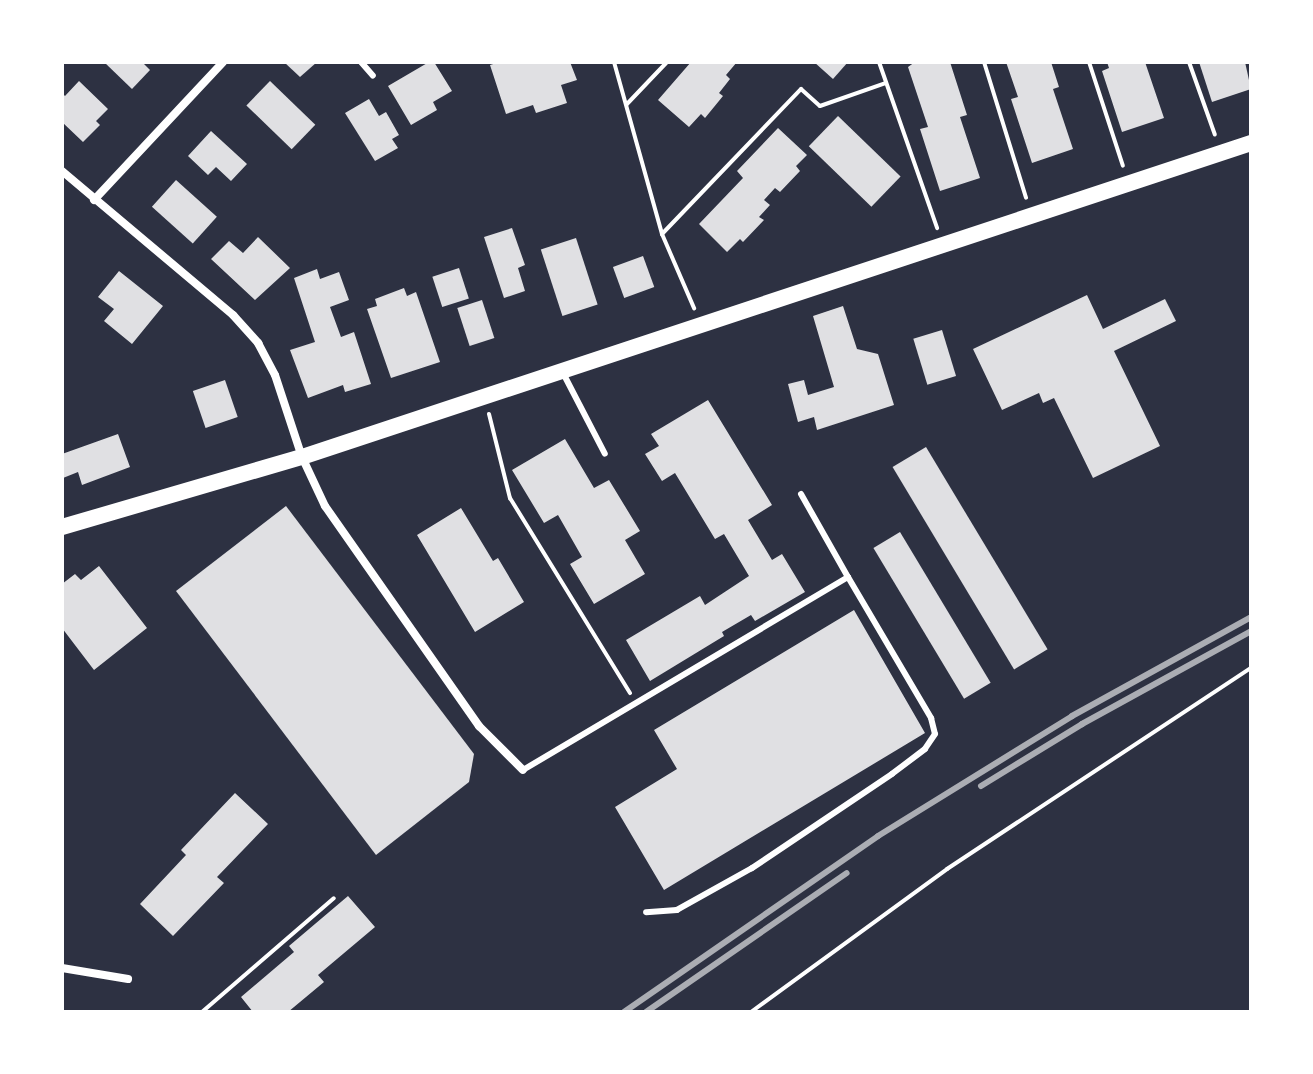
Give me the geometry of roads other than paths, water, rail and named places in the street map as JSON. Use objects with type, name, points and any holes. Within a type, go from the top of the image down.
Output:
[{"type":"main road","points":[[62,527],[302,457],[1251,143]]},
{"type":"street","points":[[94,200],[223,62]]},
{"type":"street","points":[[62,171],[233,315],[258,343],[275,375],[302,457],[325,506],[470,713],[523,770]]},
{"type":"street","points":[[62,968],[128,979]]},
{"type":"lane","points":[[361,62],[373,76]]},
{"type":"lane","points":[[562,371],[605,454]]},
{"type":"lane","points":[[646,912],[677,910],[752,868],[830,818],[925,749],[935,734],[931,718],[801,494]]},
{"type":"lane","points":[[523,770],[848,577]]},
{"type":"railway","points":[[624,1012],[878,836],[1072,716],[1251,617]]},
{"type":"railway","points":[[981,786],[1082,724],[1251,631]]},
{"type":"railway","points":[[646,1012],[847,873]]}]
